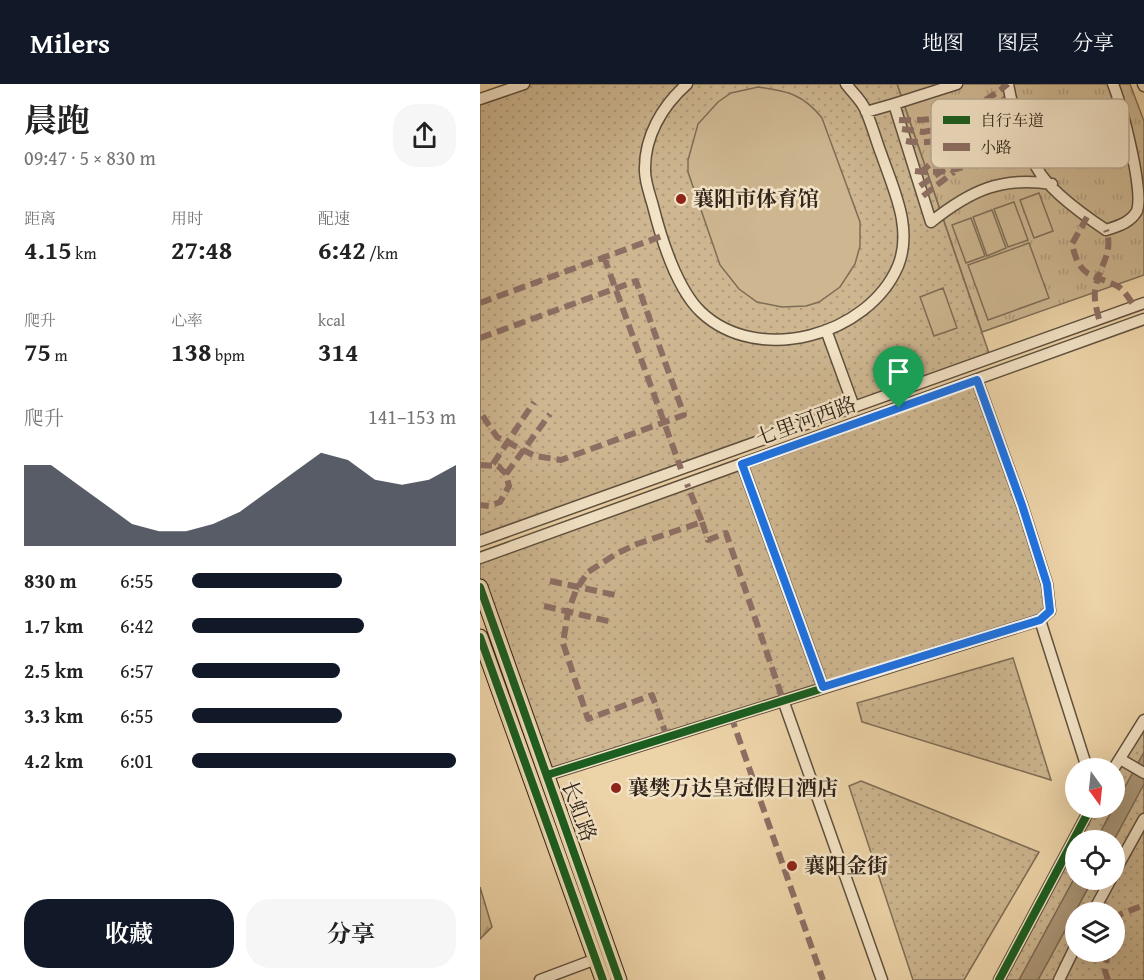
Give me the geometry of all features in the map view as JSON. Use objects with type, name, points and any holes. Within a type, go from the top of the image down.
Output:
[{"type":"highway","name":"长虹路","points":[[480,587],[619,980]]},
{"type":"highway","name":"长虹路","points":[[480,637],[603,980]]},
{"type":"street","points":[[480,99],[524,84]]},
{"type":"street","points":[[687,84],[662,112],[652,130],[644,172],[657,223],[685,293],[700,311],[720,327],[741,334],[782,340],[806,338],[843,323],[883,290],[897,266],[904,242],[902,214],[866,112],[846,84]]},
{"type":"street","points":[[866,112],[957,84]]},
{"type":"street","points":[[1008,84],[1011,99]]},
{"type":"street","points":[[1113,84],[1119,99]]},
{"type":"street","points":[[894,104],[931,222],[952,205],[997,184],[1026,180],[1052,184]]},
{"type":"street","points":[[1038,168],[1078,212],[1106,230],[1127,223],[1138,210],[1141,189],[1129,139]]},
{"type":"street","name":"七里河西路","points":[[480,541],[1144,303]]},
{"type":"street","name":"七里河西路","points":[[480,558],[1144,319]]},
{"type":"street","points":[[826,330],[854,407]]},
{"type":"street","points":[[547,775],[1040,620],[1050,611],[1047,584],[1022,505],[977,380]]},
{"type":"street","points":[[742,464],[823,687]]},
{"type":"street","points":[[1040,620],[1083,758]]},
{"type":"street","points":[[783,700],[882,980]]},
{"type":"street","points":[[1122,758],[1144,720]]},
{"type":"street","points":[[1125,765],[1144,773]]},
{"type":"street","points":[[999,980],[1085,818]]},
{"type":"street","points":[[1125,853],[1144,819]]},
{"type":"street","points":[[540,980],[596,959]]},
{"type":"street","points":[[1059,980],[1068,962]]},
{"type":"green space","points":[[524,84],[897,84],[992,362],[480,541],[480,99]]},
{"type":"green space","points":[[897,84],[1130,84],[1144,121],[1144,275],[982,332]]},
{"type":"green space","points":[[758,87],[794,95],[808,104],[822,118],[860,222],[860,246],[855,264],[840,287],[819,302],[806,306],[782,307],[757,302],[739,289],[720,265],[688,172],[688,160],[698,124],[718,102],[731,93]]},
{"type":"green space","points":[[1039,193],[1053,231],[1034,238],[1020,200]]},
{"type":"green space","points":[[1014,202],[1028,240],[1008,247],[994,209]]},
{"type":"green space","points":[[992,210],[1006,248],[987,256],[973,217]]},
{"type":"green space","points":[[971,218],[985,256],[966,263],[952,225]]},
{"type":"green space","points":[[1029,243],[1049,298],[988,320],[968,265]]},
{"type":"green space","points":[[943,288],[957,328],[934,336],[920,297]]},
{"type":"green space","points":[[977,380],[1051,600],[1040,620],[547,775],[480,587],[480,558]]},
{"type":"green space","points":[[1013,658],[1051,780],[862,722],[857,703]]},
{"type":"green space","points":[[1144,720],[1144,980],[999,980],[1065,856],[1065,890],[1125,890],[1125,830],[1079,830],[1085,818],[1125,818],[1125,758],[1120,758]]},
{"type":"green space","points":[[861,781],[1039,852],[964,980],[913,980],[849,786]]},
{"type":"green space","points":[[480,887],[492,927],[480,939]]},
{"type":"shaded area","points":[[1144,752],[1144,784],[1119,830],[1101,830],[1108,818],[1125,818],[1125,787]]},
{"type":"shaded area","points":[[1068,890],[1087,890],[1080,902],[1065,902],[1065,930],[1038,980],[1019,980]]},
{"type":"marked path","points":[[987,99],[1008,84]]},
{"type":"marked path","points":[[1005,99],[1010,95]]},
{"type":"marked path","points":[[899,120],[931,119]]},
{"type":"marked path","points":[[902,129],[923,132],[931,130]]},
{"type":"marked path","points":[[906,141],[931,141]]},
{"type":"marked path","points":[[920,173],[931,163]]},
{"type":"marked path","points":[[920,186],[946,168]]},
{"type":"marked path","points":[[915,171],[931,172],[960,168]]},
{"type":"marked path","points":[[923,196],[954,172]]},
{"type":"marked path","points":[[1087,217],[1072,244],[1079,264],[1088,274],[1119,287],[1134,306]]},
{"type":"marked path","points":[[1099,319],[1095,294],[1107,252],[1106,230]]},
{"type":"marked path","points":[[480,303],[662,236]]},
{"type":"marked path","points":[[604,257],[681,469]]},
{"type":"marked path","points":[[480,338],[636,281],[684,415],[561,460],[535,456],[497,437],[480,412]]},
{"type":"marked path","points":[[493,464],[534,402]]},
{"type":"marked path","points":[[506,474],[550,414]]},
{"type":"marked path","points":[[480,465],[498,466],[506,474],[509,486],[500,502],[489,506],[480,505]]},
{"type":"marked path","points":[[667,737],[652,695],[588,719],[563,643],[568,612],[576,590],[588,572],[637,544],[702,522],[687,484]]},
{"type":"marked path","points":[[702,522],[708,540],[726,533],[783,700]]},
{"type":"marked path","points":[[550,581],[620,596]]},
{"type":"marked path","points":[[544,606],[612,622]]},
{"type":"marked path","points":[[731,716],[823,980]]},
{"type":"marked path","points":[[1125,912],[1144,905]]},
{"type":"marked path","points":[[1106,962],[1105,971],[1108,980]]},
{"type":"cycle path","points":[[547,775],[1040,620],[1050,611],[1047,584],[1022,505],[977,380]]},
{"type":"cycle path","points":[[480,587],[619,980]]},
{"type":"cycle path","points":[[480,637],[603,980]]},
{"type":"cycle path","points":[[999,980],[1085,818]]},
{"type":"place","name":"襄阳市体育馆","points":[[681,199]]},
{"type":"place","name":"襄樊万达皇冠假日酒店","points":[[616,788]]},
{"type":"place","name":"襄阳金街","points":[[792,866]]},
{"type":"route","points":[[977,380],[1022,505],[1047,584],[1051,600],[1050,611],[1040,620],[823,687],[742,464],[899,408],[977,380]]}]
